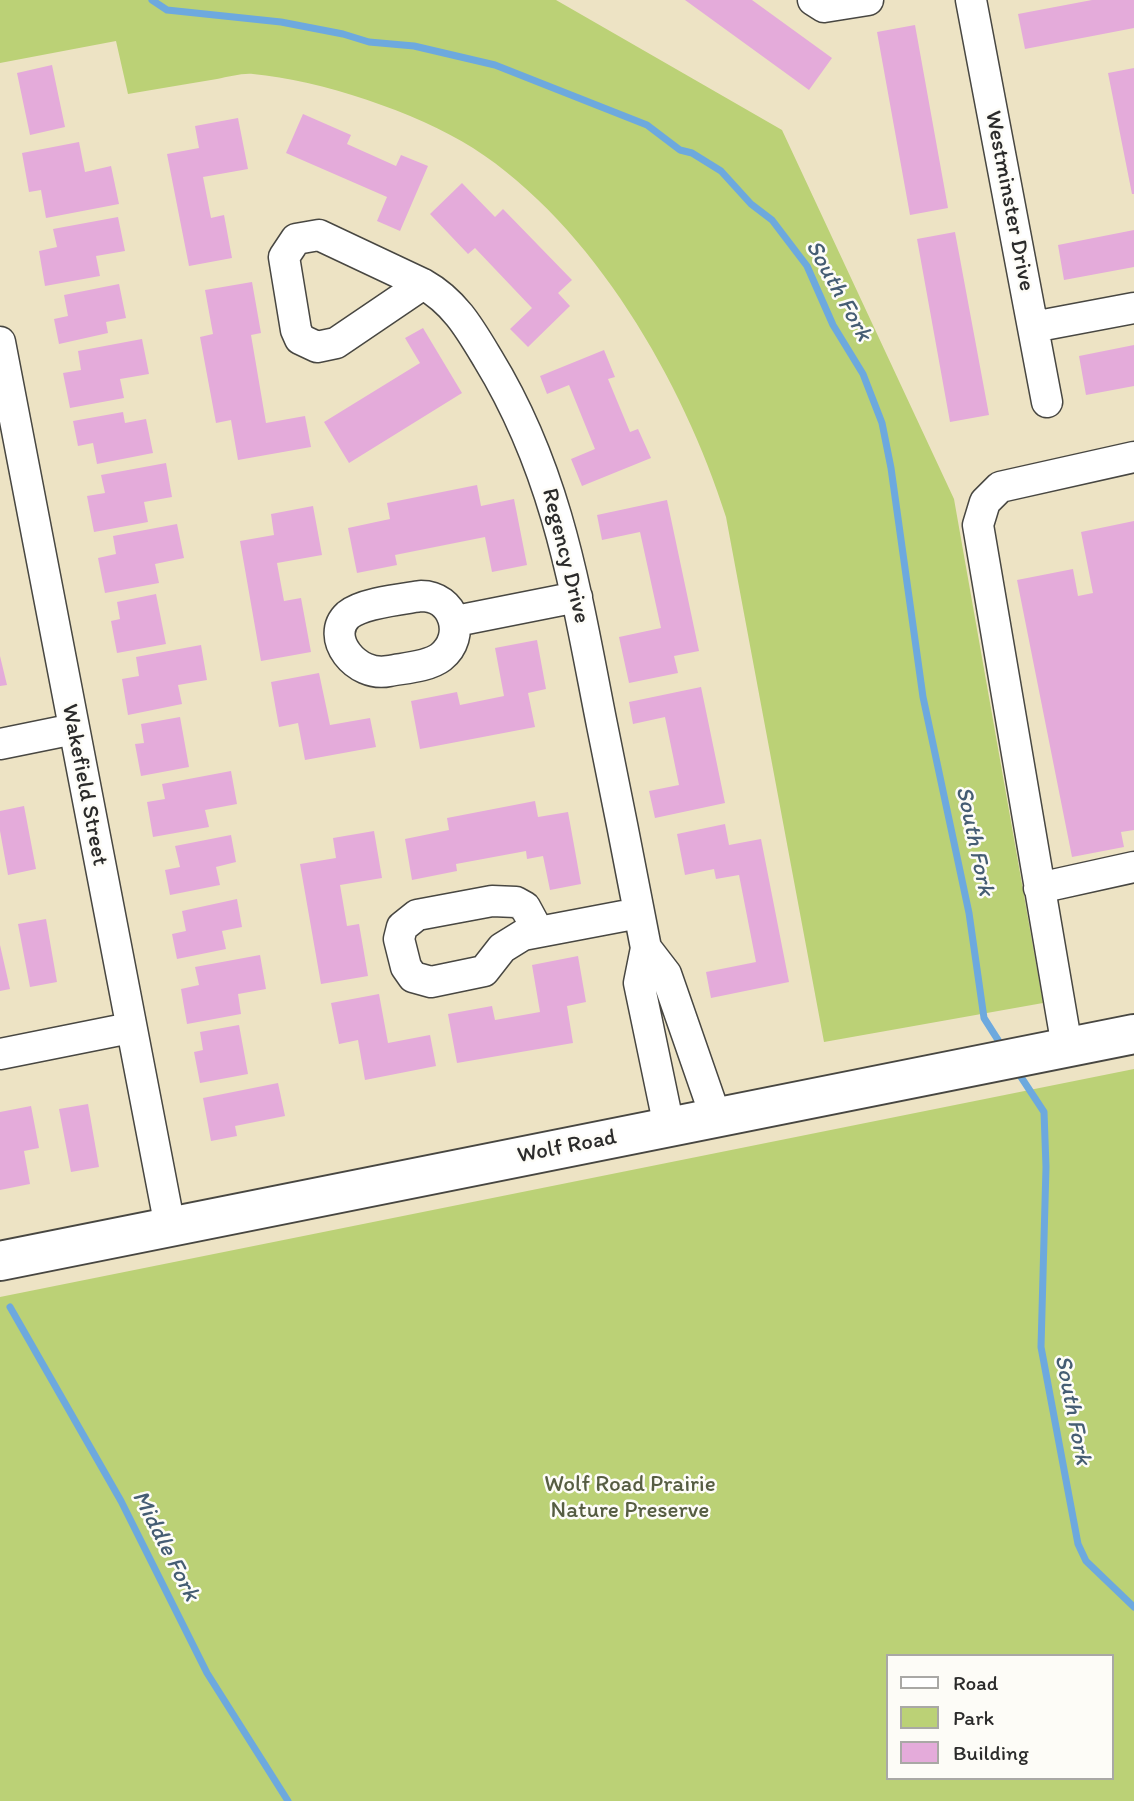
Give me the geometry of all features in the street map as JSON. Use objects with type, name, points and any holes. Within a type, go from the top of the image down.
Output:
[{"type":"main road","name":"Wolf Road","points":[[0,1261],[1134,1034]]},
{"type":"street","points":[[813,0],[824,7],[868,0]]},
{"type":"street","name":"Westminster Drive","points":[[971,0],[1047,401]]},
{"type":"street","name":"Regency Drive","points":[[423,285],[336,343],[317,347],[300,339],[296,330],[284,270],[288,248],[296,239],[306,235],[319,235],[423,285],[453,305],[504,386],[522,422],[564,534],[646,948],[639,983],[669,1127]]},
{"type":"street","points":[[1033,327],[1134,308]]},
{"type":"street","name":"Wakefield Street","points":[[0,342],[170,1227]]},
{"type":"street","points":[[1067,1047],[978,524],[985,502],[1000,487],[1134,457]]},
{"type":"street","points":[[456,621],[577,597]]},
{"type":"street","points":[[0,744],[74,729]]},
{"type":"street","points":[[1039,888],[1134,867]]},
{"type":"street","points":[[538,931],[639,913]]},
{"type":"street","name":"Regency Drive","points":[[646,948],[666,974],[716,1118]]},
{"type":"street","points":[[0,1054],[131,1028]]},
{"type":"green space","points":[[0,0],[556,0],[782,130],[954,499],[1043,1003],[824,1042],[726,517],[708,466],[686,414],[629,311],[595,263],[557,219],[517,180],[473,148],[424,122],[367,100],[308,83],[249,74],[128,94],[116,41],[0,63]]},
{"type":"green space","name":"Wolf Road Prairie Nature Preserve","points":[[1134,1069],[1134,1801],[0,1801],[0,1297]]},
{"type":"building","points":[[685,0],[752,0],[832,58],[809,90]]},
{"type":"building","points":[[1092,0],[1134,0],[1134,28],[1025,49],[1018,14]]},
{"type":"building","points":[[915,25],[948,208],[910,215],[877,32]]},
{"type":"building","points":[[52,65],[65,127],[30,135],[17,73]]},
{"type":"building","points":[[1134,68],[1134,194],[1132,194],[1108,73]]},
{"type":"building","points":[[303,114],[351,135],[347,144],[396,166],[401,155],[428,166],[400,231],[377,221],[387,197],[286,153]]},
{"type":"building","points":[[238,118],[248,169],[203,177],[211,218],[224,215],[232,258],[189,266],[167,154],[199,148],[195,126]]},
{"type":"building","points":[[79,142],[85,172],[111,166],[119,204],[46,218],[41,190],[29,192],[22,153]]},
{"type":"building","points":[[462,183],[495,217],[503,209],[572,280],[558,293],[570,306],[528,347],[510,329],[532,308],[475,248],[468,254],[430,214]]},
{"type":"building","points":[[118,217],[125,251],[96,256],[100,276],[45,286],[39,251],[57,247],[53,229]]},
{"type":"building","points":[[1134,230],[1134,267],[1064,280],[1058,245]]},
{"type":"building","points":[[955,232],[989,415],[950,422],[917,239]]},
{"type":"building","points":[[252,282],[261,333],[251,335],[266,423],[305,416],[311,447],[238,460],[231,420],[216,423],[200,337],[213,334],[205,290]]},
{"type":"building","points":[[119,284],[126,318],[106,322],[108,333],[59,344],[54,319],[68,316],[64,295]]},
{"type":"building","points":[[423,328],[462,393],[349,463],[324,422],[420,363],[405,338]]},
{"type":"building","points":[[142,339],[149,374],[120,379],[124,398],[70,408],[63,373],[81,370],[78,351]]},
{"type":"building","points":[[1134,345],[1134,386],[1086,395],[1079,356]]},
{"type":"building","points":[[604,350],[615,377],[608,379],[630,432],[638,429],[651,458],[582,486],[571,459],[595,449],[569,385],[547,394],[540,376]]},
{"type":"building","points":[[123,412],[125,423],[146,419],[153,453],[97,464],[93,443],[78,446],[73,421]]},
{"type":"building","points":[[166,463],[172,497],[144,502],[148,522],[94,532],[87,496],[105,493],[101,475]]},
{"type":"building","points":[[477,485],[481,506],[514,499],[527,565],[492,572],[485,537],[395,555],[397,565],[357,573],[348,528],[390,519],[387,503]]},
{"type":"building","points":[[667,500],[699,651],[674,656],[678,673],[629,683],[619,637],[661,628],[640,532],[602,540],[597,515]]},
{"type":"building","points":[[313,506],[322,555],[277,563],[284,601],[301,598],[311,652],[261,661],[240,541],[274,535],[271,514]]},
{"type":"building","points":[[1134,521],[1134,830],[1121,832],[1124,847],[1072,857],[1017,580],[1073,569],[1078,596],[1093,593],[1081,532]]},
{"type":"building","points":[[177,524],[184,558],[155,564],[159,583],[105,593],[98,558],[116,554],[113,536]]},
{"type":"building","points":[[156,594],[166,644],[117,653],[111,621],[120,619],[117,602]]},
{"type":"building","points":[[537,640],[546,689],[528,693],[535,727],[420,749],[411,701],[457,692],[460,705],[504,696],[495,648]]},
{"type":"building","points":[[201,645],[207,680],[178,685],[182,704],[128,715],[122,679],[139,676],[136,657]]},
{"type":"building","points":[[0,656],[7,685],[0,686]]},
{"type":"building","points":[[319,673],[330,725],[370,718],[376,747],[305,760],[298,723],[279,727],[271,682]]},
{"type":"building","points":[[701,687],[725,803],[655,818],[649,791],[679,785],[665,717],[633,724],[629,702]]},
{"type":"building","points":[[180,717],[189,767],[141,776],[135,744],[144,743],[141,724]]},
{"type":"building","points":[[231,771],[237,804],[205,810],[209,827],[153,837],[147,802],[165,799],[162,784]]},
{"type":"building","points":[[535,801],[538,817],[568,812],[581,884],[550,890],[543,856],[527,859],[526,851],[456,864],[457,871],[412,880],[405,839],[449,830],[447,818]]},
{"type":"building","points":[[24,806],[36,869],[8,875],[0,831],[0,811]]},
{"type":"building","points":[[725,824],[729,845],[761,839],[789,982],[711,998],[706,972],[756,962],[739,875],[716,879],[714,869],[685,875],[677,834]]},
{"type":"building","points":[[374,831],[382,878],[340,885],[347,926],[359,924],[368,976],[321,984],[300,864],[336,858],[333,838]]},
{"type":"building","points":[[231,835],[236,862],[216,867],[220,885],[170,895],[165,870],[180,867],[175,846]]},
{"type":"building","points":[[237,899],[242,927],[222,931],[226,949],[177,959],[172,934],[186,931],[182,911]]},
{"type":"building","points":[[46,919],[57,982],[30,987],[18,924]]},
{"type":"building","points":[[0,945],[10,989],[0,991]]},
{"type":"building","points":[[260,955],[266,989],[238,994],[241,1014],[187,1024],[181,989],[199,985],[195,967]]},
{"type":"building","points":[[578,956],[586,1002],[567,1006],[573,1043],[457,1063],[448,1014],[492,1006],[495,1020],[540,1012],[532,965]]},
{"type":"building","points":[[379,994],[388,1043],[430,1035],[436,1066],[365,1080],[358,1040],[339,1044],[331,1003]]},
{"type":"building","points":[[239,1025],[248,1074],[200,1083],[194,1052],[203,1050],[200,1032]]},
{"type":"building","points":[[278,1083],[285,1116],[235,1126],[237,1136],[211,1141],[203,1098]]},
{"type":"building","points":[[88,1104],[99,1167],[71,1172],[59,1109]]},
{"type":"building","points":[[31,1106],[39,1148],[24,1151],[30,1184],[0,1190],[0,1112]]},
{"type":"waterway","name":"South Fork","points":[[152,0],[167,10],[281,22],[369,42],[414,46],[495,65],[647,125],[680,150],[692,153],[721,171],[751,204],[772,220],[807,266],[833,325],[863,374],[882,423],[891,468],[923,697],[969,913],[984,1018],[998,1040]]},
{"type":"waterway","name":"South Fork","points":[[1021,1077],[1044,1112],[1046,1167],[1041,1347],[1078,1544],[1086,1561],[1134,1607]]},
{"type":"waterway","name":"Middle Fork","points":[[10,1307],[121,1501],[207,1673],[288,1801]]}]
